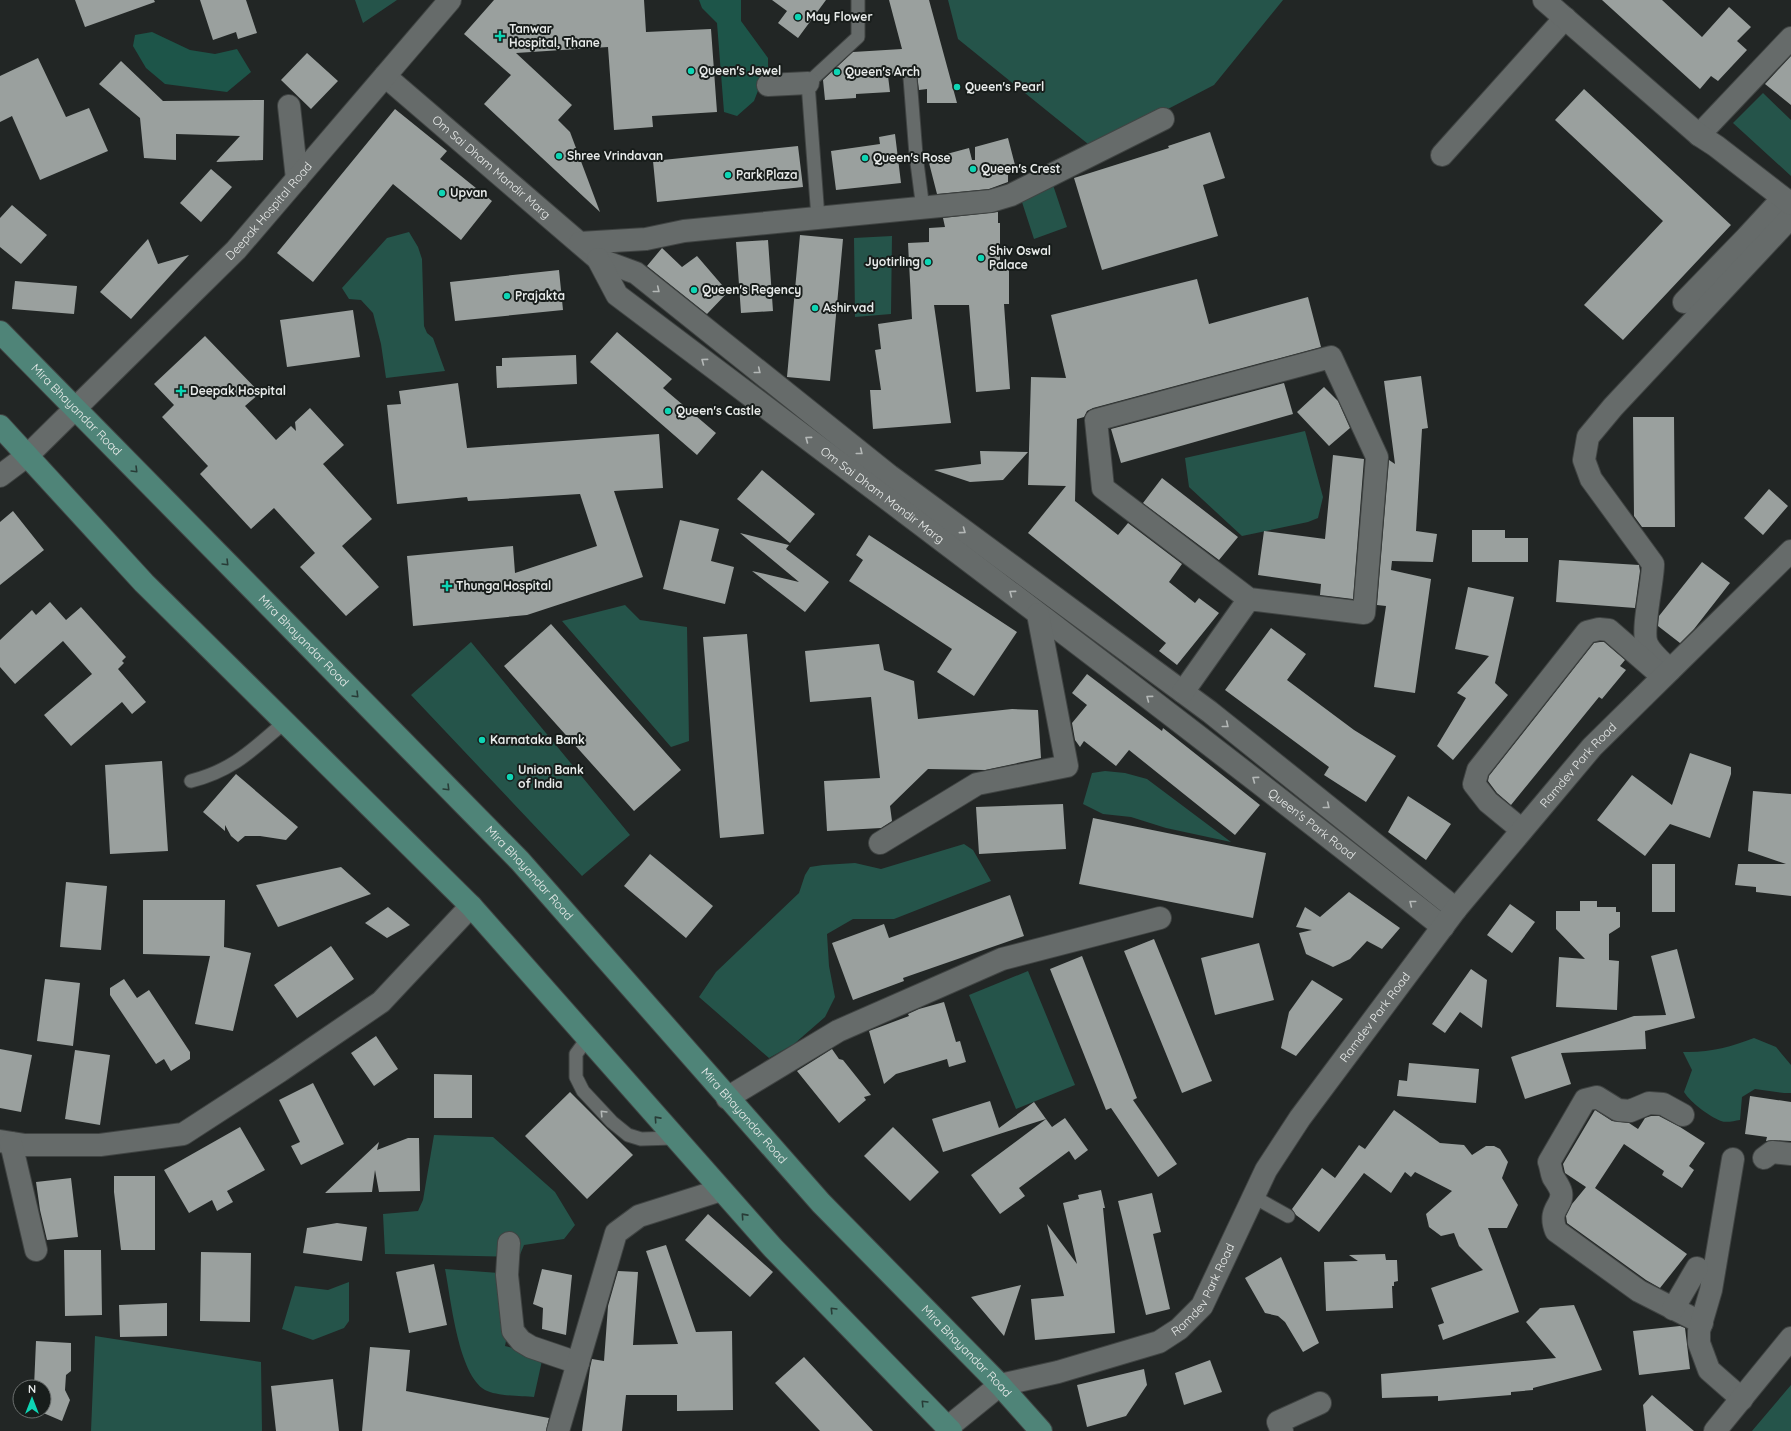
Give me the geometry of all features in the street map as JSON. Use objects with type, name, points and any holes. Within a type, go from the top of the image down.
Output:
[{"type":"main road","name":"Mira Bhayandar Road","points":[[0,332],[520,861],[821,1203],[1000,1385],[1041,1431]]},
{"type":"main road","points":[[0,426],[144,583],[471,906],[674,1138],[773,1248],[949,1429]]},
{"type":"street","name":"Deepak Hospital Road","points":[[0,476],[28,455],[236,250],[450,0]]},
{"type":"street","points":[[1546,1],[1698,135],[1716,146],[1787,201],[1747,237],[1684,302]]},
{"type":"street","points":[[1442,155],[1565,18]]},
{"type":"street","points":[[1698,135],[1791,38]]},
{"type":"street","name":"Om Sai Dham Mandir Marg","points":[[385,76],[598,259],[618,295],[1180,722]]},
{"type":"street","points":[[768,85],[808,83]]},
{"type":"street","points":[[289,106],[297,179]]},
{"type":"street","points":[[580,243],[646,239],[684,231],[923,209],[991,201],[1012,195],[1164,119]]},
{"type":"street","points":[[1667,673],[1647,645],[1645,636],[1652,578],[1652,564],[1591,479],[1584,460],[1588,437],[1613,407],[1791,217]]},
{"type":"street","name":"Om Sai Dham Mandir Marg","points":[[598,259],[636,273],[890,476],[1189,697]]},
{"type":"street","points":[[618,295],[636,273]]},
{"type":"street","points":[[1331,357],[1378,457],[1364,613],[1249,599],[1103,488],[1096,420],[1331,357]]},
{"type":"street","points":[[766,407],[783,391]]},
{"type":"street","name":"Ramdev Park Road","points":[[949,1429],[1000,1385],[1058,1372],[1159,1342],[1179,1329],[1202,1306],[1266,1170],[1300,1118],[1456,909],[1592,748],[1791,551]]},
{"type":"street","points":[[1180,722],[1189,697],[1249,599]]},
{"type":"street","points":[[880,843],[977,784],[1067,766],[1038,614]]},
{"type":"street","points":[[1522,830],[1488,802],[1474,784],[1478,770],[1587,632],[1599,629],[1609,630],[1667,673]]},
{"type":"street","name":"Queen's Park Road","points":[[1189,697],[1456,909]]},
{"type":"street","name":"Queen's Park Road","points":[[1180,722],[1443,927]]},
{"type":"street","points":[[36,1250],[5,1142],[25,1145],[100,1145],[183,1134],[280,1071],[381,1002],[471,906]]},
{"type":"street","points":[[727,1098],[838,1031],[1002,959],[1160,918]]},
{"type":"street","points":[[1682,1115],[1663,1104],[1650,1103],[1630,1111],[1618,1110],[1597,1097],[1585,1100],[1549,1162],[1553,1176],[1561,1193],[1560,1202],[1553,1212],[1552,1221],[1556,1231],[1639,1291],[1702,1323]]},
{"type":"street","points":[[1764,1158],[1772,1152],[1791,1154]]},
{"type":"street","points":[[1733,1159],[1711,1290],[1698,1332],[1698,1343],[1709,1370],[1742,1399]]},
{"type":"street","points":[[558,1431],[616,1233],[639,1216],[721,1190]]},
{"type":"street","points":[[509,1243],[507,1275],[513,1332],[521,1341],[531,1346],[578,1363]]},
{"type":"street","points":[[1673,1309],[1694,1274],[1711,1290]]},
{"type":"street","points":[[1715,1431],[1791,1338]]},
{"type":"street","points":[[1282,1431],[1278,1422],[1320,1402]]},
{"type":"lane","points":[[818,218],[808,83],[858,37],[858,0]]},
{"type":"lane","points":[[910,78],[916,155],[923,209]]},
{"type":"lane","points":[[192,780],[212,775],[242,759],[284,722]]},
{"type":"lane","points":[[587,1039],[576,1054],[576,1077],[583,1091],[628,1136],[641,1139],[674,1138]]},
{"type":"lane","points":[[1254,1196],[1288,1216]]},
{"type":"green space","points":[[355,0],[397,0],[363,23]]},
{"type":"green space","points":[[699,0],[741,0],[741,21],[768,58],[768,72],[761,83],[754,101],[737,116],[724,112],[717,23],[702,8]]},
{"type":"green space","points":[[948,0],[1283,0],[1214,85],[1093,148],[958,39]]},
{"type":"green space","points":[[152,32],[190,50],[215,54],[237,49],[251,72],[227,92],[165,84],[146,68],[133,46],[135,35]]},
{"type":"green space","points":[[1763,93],[1791,120],[1791,176],[1733,123]]},
{"type":"green space","points":[[1053,185],[1067,227],[1034,239],[1020,196]]},
{"type":"green space","points":[[409,232],[418,247],[422,259],[424,326],[427,333],[433,338],[445,371],[386,378],[381,344],[373,313],[361,300],[349,299],[342,288],[387,238]]},
{"type":"green space","points":[[892,236],[891,314],[855,317],[854,238]]},
{"type":"green space","points":[[1305,431],[1323,497],[1318,518],[1308,522],[1242,536],[1189,487],[1185,458]]},
{"type":"green space","points":[[625,605],[640,620],[687,627],[689,741],[671,747],[562,621]]},
{"type":"green space","points":[[471,642],[630,835],[582,876],[411,695]]},
{"type":"green space","points":[[1105,771],[1125,773],[1147,779],[1231,842],[1166,828],[1131,817],[1103,814],[1083,804],[1092,773]]},
{"type":"green space","points":[[964,844],[973,850],[991,881],[894,919],[853,919],[827,934],[829,966],[835,997],[825,1017],[794,1044],[769,1058],[699,997],[716,972],[799,893],[805,875],[810,867],[855,863],[881,869]]},
{"type":"green space","points":[[1028,971],[1075,1085],[1016,1109],[969,995]]},
{"type":"green space","points":[[1754,1038],[1776,1047],[1791,1065],[1791,1093],[1755,1089],[1742,1097],[1740,1120],[1723,1122],[1701,1109],[1684,1092],[1692,1070],[1683,1052],[1702,1052],[1719,1049]]},
{"type":"green space","points":[[434,1135],[493,1137],[555,1192],[575,1225],[564,1239],[524,1245],[519,1257],[385,1254],[383,1214],[418,1211],[423,1200]]},
{"type":"green space","points":[[445,1269],[499,1273],[507,1336],[505,1346],[543,1356],[534,1397],[490,1392],[485,1390],[476,1381],[468,1369],[457,1335]]},
{"type":"green space","points":[[349,1282],[349,1321],[344,1328],[313,1340],[282,1329],[295,1286],[328,1290]]},
{"type":"green space","points":[[95,1336],[261,1362],[262,1431],[91,1431]]},
{"type":"green space","points":[[1791,1385],[1791,1431],[1752,1431]]},
{"type":"building","points":[[75,0],[154,0],[155,2],[85,27]]},
{"type":"building","points":[[200,0],[246,0],[257,33],[238,39],[236,32],[213,40]]},
{"type":"building","points":[[494,0],[644,0],[646,32],[711,29],[717,112],[652,116],[653,127],[614,130],[608,47],[516,53],[572,105],[558,120],[570,132],[600,212],[484,104],[511,75],[464,34]]},
{"type":"building","name":"May Flower","points":[[772,0],[826,0],[798,38],[778,23],[787,11]]},
{"type":"building","points":[[889,0],[929,0],[957,103],[927,103],[927,89],[919,90],[917,74],[910,70],[888,76],[890,92],[856,94],[856,98],[825,100],[823,80],[853,52],[902,49]]},
{"type":"building","points":[[1602,0],[1662,0],[1702,37],[1729,7],[1751,27],[1737,41],[1747,50],[1718,81],[1711,76],[1700,89]]},
{"type":"building","points":[[307,53],[338,81],[311,109],[281,80]]},
{"type":"building","points":[[1791,56],[1791,105],[1765,84]]},
{"type":"building","points":[[38,58],[66,117],[89,108],[108,151],[40,180],[12,116],[0,122],[0,76]]},
{"type":"building","points":[[121,61],[163,101],[264,100],[263,160],[216,162],[240,136],[176,134],[176,160],[144,158],[140,118],[99,84]]},
{"type":"building","points":[[1584,89],[1731,225],[1623,340],[1584,305],[1663,221],[1555,120]]},
{"type":"building","name":"Upvan","points":[[395,109],[447,151],[440,159],[492,201],[461,240],[393,184],[313,282],[277,253]]},
{"type":"building","points":[[1210,132],[1225,178],[1203,185],[1218,236],[1102,270],[1074,178],[1169,148],[1168,146]]},
{"type":"building","name":"Queen's Rose","points":[[895,134],[901,183],[836,190],[831,151],[880,144],[879,137]]},
{"type":"building","name":"Queen's Crest","points":[[1008,138],[1015,165],[1008,166],[1008,182],[989,189],[937,194],[928,159],[969,148],[972,160],[975,160],[975,147]]},
{"type":"building","name":"Park Plaza","points":[[798,146],[803,187],[657,202],[653,161]]},
{"type":"building","points":[[211,169],[232,187],[201,222],[180,203]]},
{"type":"building","points":[[12,205],[47,235],[21,264],[0,247],[0,218]]},
{"type":"building","points":[[998,212],[998,223],[1000,223],[1000,269],[1009,269],[1009,304],[1004,304],[1010,389],[976,392],[969,305],[934,305],[951,423],[873,429],[870,390],[881,390],[875,350],[881,349],[878,324],[912,319],[908,243],[929,242],[929,228],[945,227],[943,218]]},
{"type":"building","name":"Ashirvad","points":[[800,235],[843,239],[830,381],[787,377]]},
{"type":"building","points":[[148,239],[158,264],[189,255],[131,319],[100,292]]},
{"type":"building","points":[[768,240],[773,311],[741,313],[736,242]]},
{"type":"building","name":"Queen's Regency","points":[[662,248],[682,267],[697,256],[728,292],[707,314],[647,266]]},
{"type":"building","name":"Prajakta","points":[[559,270],[563,310],[455,321],[450,282]]},
{"type":"building","points":[[1197,279],[1209,324],[1308,297],[1321,347],[1093,408],[1087,411],[1084,417],[1077,419],[1075,501],[1118,535],[1128,523],[1182,564],[1169,582],[1195,603],[1199,598],[1219,613],[1177,665],[1159,651],[1166,643],[1028,533],[1066,486],[1028,485],[1031,377],[1066,378],[1051,315]]},
{"type":"building","points":[[15,281],[77,286],[74,314],[12,309]]},
{"type":"building","points":[[353,310],[360,357],[287,367],[280,320]]},
{"type":"building","name":"Queen's Castle","points":[[617,332],[672,379],[663,388],[716,433],[697,455],[590,362]]},
{"type":"building","points":[[205,336],[260,393],[245,406],[276,440],[291,426],[296,431],[295,422],[310,408],[344,445],[323,464],[372,519],[342,546],[379,587],[346,616],[300,567],[315,553],[274,508],[251,529],[200,474],[208,466],[162,417],[174,405],[154,384]]},
{"type":"building","points":[[576,355],[577,384],[497,388],[496,366],[502,366],[502,358]]},
{"type":"building","points":[[1421,376],[1428,428],[1422,429],[1416,531],[1437,534],[1433,562],[1392,561],[1391,570],[1431,579],[1415,693],[1374,687],[1386,606],[1377,605],[1389,460],[1395,464],[1384,381]]},
{"type":"building","points":[[458,383],[467,448],[659,434],[663,488],[614,491],[643,577],[527,615],[413,626],[407,556],[513,546],[515,573],[597,546],[580,494],[468,501],[467,497],[397,504],[387,405],[401,404],[399,391]]},
{"type":"building","points":[[1284,383],[1293,414],[1121,463],[1111,429]]},
{"type":"building","points":[[1324,387],[1338,401],[1350,428],[1329,446],[1297,412]]},
{"type":"building","points":[[1633,417],[1674,417],[1675,527],[1642,527],[1634,516]]},
{"type":"building","points":[[980,451],[1028,452],[1003,480],[970,482],[934,470],[981,464]]},
{"type":"building","points":[[1333,455],[1364,459],[1353,599],[1320,595],[1321,584],[1258,575],[1264,531],[1325,539]]},
{"type":"building","points":[[762,470],[815,514],[790,543],[737,499]]},
{"type":"building","points":[[1162,478],[1238,537],[1219,560],[1143,503]]},
{"type":"building","points":[[1769,489],[1788,506],[1763,535],[1744,518]]},
{"type":"building","points":[[13,511],[44,550],[0,585],[0,522]]},
{"type":"building","points":[[680,520],[719,529],[711,561],[734,567],[725,604],[663,589]]},
{"type":"building","points":[[1472,530],[1505,530],[1505,538],[1528,538],[1528,562],[1472,562]]},
{"type":"building","points":[[740,533],[789,545],[786,549],[829,582],[805,612],[752,571],[799,582]]},
{"type":"building","points":[[869,535],[1017,632],[974,696],[937,672],[952,649],[849,581],[863,560],[856,555]]},
{"type":"building","points":[[1559,560],[1639,565],[1640,571],[1635,608],[1556,602]]},
{"type":"building","points":[[1702,562],[1730,583],[1694,629],[1680,643],[1658,626],[1659,616]]},
{"type":"building","points":[[1468,587],[1514,597],[1495,683],[1508,695],[1453,760],[1437,746],[1466,698],[1457,693],[1489,656],[1455,649]]},
{"type":"building","points":[[50,602],[66,620],[81,607],[126,657],[122,661],[124,663],[118,669],[146,702],[132,714],[122,702],[71,746],[44,715],[92,674],[63,641],[15,684],[0,667],[0,640],[32,610],[36,615]]},
{"type":"building","points":[[551,624],[681,770],[634,811],[504,666]]},
{"type":"building","points":[[1271,628],[1306,654],[1287,680],[1354,730],[1396,756],[1366,802],[1324,775],[1329,767],[1225,690]]},
{"type":"building","points":[[747,634],[764,834],[720,838],[703,637]]},
{"type":"building","points":[[1604,642],[1625,660],[1620,666],[1626,670],[1602,699],[1599,697],[1511,805],[1497,793],[1488,781],[1489,776],[1594,643]]},
{"type":"building","points":[[879,644],[884,670],[914,681],[918,719],[1012,709],[1038,710],[1041,758],[985,770],[928,769],[890,806],[892,821],[881,828],[827,831],[824,781],[880,778],[871,697],[810,702],[805,651]]},
{"type":"building","points":[[1087,674],[1162,731],[1163,728],[1260,805],[1235,835],[1129,750],[1116,766],[1084,741],[1080,747],[1075,740],[1072,723],[1087,705],[1072,693]]},
{"type":"building","points":[[1690,753],[1731,767],[1731,774],[1710,838],[1670,824],[1645,856],[1597,820],[1632,775],[1672,805]]},
{"type":"building","points":[[162,761],[168,851],[110,854],[105,765]]},
{"type":"building","points":[[236,774],[298,827],[286,840],[260,836],[245,836],[238,842],[231,836],[225,825],[225,831],[203,812]]},
{"type":"building","points":[[1753,791],[1791,794],[1791,896],[1756,892],[1756,887],[1735,885],[1738,864],[1786,864],[1748,851]]},
{"type":"building","points":[[1408,796],[1451,824],[1426,860],[1388,832]]},
{"type":"building","points":[[1063,804],[1066,849],[979,854],[976,807]]},
{"type":"building","points":[[1093,818],[1266,853],[1253,918],[1079,884]]},
{"type":"building","points":[[650,854],[713,906],[686,938],[624,886]]},
{"type":"building","points":[[1652,864],[1675,864],[1675,912],[1652,912]]},
{"type":"building","points":[[341,867],[371,894],[278,927],[256,885]]},
{"type":"building","points":[[66,882],[107,886],[101,950],[60,947]]},
{"type":"building","points":[[1349,892],[1400,928],[1382,949],[1367,941],[1350,959],[1333,967],[1306,954],[1299,933],[1312,930],[1296,927],[1305,907],[1320,917]]},
{"type":"building","points":[[1010,895],[1024,936],[903,978],[904,981],[853,1000],[832,943],[884,924],[889,938]]},
{"type":"building","points":[[143,900],[225,900],[224,947],[251,953],[233,1031],[195,1024],[210,956],[143,954]]},
{"type":"building","points":[[1580,901],[1597,901],[1597,907],[1616,907],[1616,912],[1620,912],[1620,927],[1609,934],[1609,960],[1619,961],[1617,1010],[1556,1007],[1559,957],[1585,959],[1556,929],[1556,911],[1580,911]]},
{"type":"building","points":[[1510,904],[1535,922],[1512,953],[1487,935]]},
{"type":"building","points":[[388,907],[410,925],[387,938],[365,923]]},
{"type":"building","points":[[1154,939],[1212,1081],[1182,1093],[1124,951]]},
{"type":"building","points":[[1259,943],[1274,1000],[1215,1015],[1201,958]]},
{"type":"building","points":[[331,946],[354,979],[297,1018],[274,985]]},
{"type":"building","points":[[1677,949],[1695,1018],[1645,1031],[1646,1049],[1561,1053],[1571,1084],[1525,1099],[1511,1057],[1634,1016],[1666,1015],[1651,956]]},
{"type":"building","points":[[1082,956],[1137,1098],[1133,1100],[1177,1164],[1158,1177],[1111,1108],[1106,1110],[1050,969]]},
{"type":"building","points":[[1471,969],[1487,980],[1482,1028],[1460,1012],[1445,1033],[1432,1024]]},
{"type":"building","points":[[45,979],[80,983],[73,1046],[37,1041]]},
{"type":"building","points":[[124,979],[137,998],[149,990],[190,1052],[190,1059],[171,1071],[164,1059],[156,1064],[110,995],[110,988]]},
{"type":"building","points":[[1312,980],[1343,999],[1296,1056],[1281,1048],[1289,1012]]},
{"type":"building","points":[[944,1002],[956,1042],[960,1041],[966,1062],[949,1067],[947,1059],[896,1074],[884,1084],[869,1031],[909,1016],[908,1014],[919,1009]]},
{"type":"building","points":[[376,1036],[398,1069],[374,1086],[351,1053]]},
{"type":"building","points":[[0,1049],[32,1055],[21,1112],[0,1108]]},
{"type":"building","points":[[832,1049],[839,1059],[843,1060],[871,1095],[864,1097],[866,1100],[839,1123],[797,1071]]},
{"type":"building","points":[[75,1050],[110,1055],[100,1125],[65,1119]]},
{"type":"building","points":[[1409,1063],[1479,1069],[1476,1103],[1397,1096],[1399,1080],[1407,1081]]},
{"type":"building","points":[[434,1074],[472,1075],[472,1118],[434,1118]]},
{"type":"building","points":[[313,1083],[344,1144],[301,1165],[291,1146],[300,1142],[279,1100]]},
{"type":"building","points":[[570,1092],[633,1155],[587,1199],[525,1136]]},
{"type":"building","points":[[1750,1096],[1791,1102],[1791,1141],[1766,1141],[1767,1137],[1745,1134]]},
{"type":"building","points":[[990,1101],[999,1128],[1034,1102],[1046,1119],[943,1152],[932,1119]]},
{"type":"building","points":[[1394,1110],[1440,1143],[1464,1145],[1472,1155],[1486,1146],[1494,1146],[1500,1149],[1508,1162],[1502,1178],[1518,1205],[1507,1228],[1488,1228],[1519,1312],[1443,1340],[1438,1325],[1444,1323],[1431,1288],[1483,1270],[1459,1246],[1454,1233],[1441,1236],[1429,1227],[1426,1214],[1452,1191],[1415,1172],[1411,1177],[1405,1172],[1391,1193],[1364,1173],[1319,1232],[1296,1215],[1292,1209],[1322,1168],[1335,1178],[1359,1145],[1365,1149]]},
{"type":"building","points":[[1595,1110],[1612,1121],[1629,1123],[1638,1129],[1645,1118],[1659,1116],[1705,1143],[1689,1166],[1694,1170],[1682,1188],[1662,1175],[1664,1171],[1624,1144],[1595,1188],[1687,1254],[1660,1288],[1646,1280],[1567,1223],[1566,1216],[1572,1204],[1586,1187],[1565,1173],[1563,1164]]},
{"type":"building","points":[[1065,1118],[1088,1150],[1075,1160],[1069,1151],[1019,1188],[1025,1196],[1000,1214],[971,1175],[1046,1119],[1052,1127]]},
{"type":"building","points":[[240,1127],[265,1170],[227,1191],[233,1202],[217,1211],[212,1200],[189,1213],[164,1170]]},
{"type":"building","points":[[893,1127],[939,1172],[910,1201],[864,1156]]},
{"type":"building","points":[[408,1138],[419,1138],[420,1191],[379,1192],[375,1170],[372,1192],[325,1193],[379,1142],[377,1150]]},
{"type":"building","points":[[114,1176],[155,1176],[155,1250],[121,1250],[114,1192]]},
{"type":"building","points":[[71,1178],[78,1237],[47,1240],[40,1210],[36,1182]]},
{"type":"building","points":[[1101,1190],[1105,1208],[1103,1208],[1115,1333],[1035,1340],[1031,1299],[1064,1296],[1047,1224],[1077,1264],[1063,1203],[1079,1199],[1078,1195]]},
{"type":"building","points":[[1152,1193],[1161,1232],[1153,1234],[1170,1309],[1146,1315],[1118,1201]]},
{"type":"building","points":[[708,1214],[773,1272],[750,1297],[685,1240]]},
{"type":"building","points":[[337,1223],[367,1227],[362,1261],[303,1253],[307,1228]]},
{"type":"building","points":[[666,1245],[696,1332],[732,1331],[733,1410],[677,1411],[677,1395],[626,1395],[622,1431],[582,1431],[592,1359],[604,1361],[608,1306],[618,1271],[638,1272],[633,1345],[678,1344],[646,1251]]},
{"type":"building","points":[[64,1250],[101,1250],[102,1315],[65,1316]]},
{"type":"building","points":[[201,1252],[251,1253],[250,1322],[200,1321]]},
{"type":"building","points":[[1385,1254],[1386,1260],[1397,1260],[1398,1281],[1394,1282],[1394,1286],[1392,1286],[1393,1308],[1326,1311],[1324,1262],[1358,1261],[1349,1255]]},
{"type":"building","points":[[1281,1257],[1319,1343],[1303,1352],[1285,1322],[1278,1316],[1265,1313],[1245,1278]]},
{"type":"building","points":[[434,1264],[447,1325],[409,1333],[396,1272]]},
{"type":"building","points":[[542,1269],[572,1275],[566,1335],[542,1329],[543,1308],[533,1304]]},
{"type":"building","points":[[1021,1285],[1004,1336],[971,1297]]},
{"type":"building","points":[[167,1303],[167,1336],[120,1337],[119,1305]]},
{"type":"building","points":[[1574,1305],[1602,1370],[1533,1388],[1533,1390],[1511,1392],[1511,1395],[1438,1401],[1438,1396],[1382,1398],[1381,1374],[1556,1358],[1526,1322],[1540,1308]]},
{"type":"building","points":[[1680,1326],[1685,1328],[1690,1369],[1639,1375],[1633,1331]]},
{"type":"building","points":[[36,1341],[71,1343],[71,1371],[66,1375],[65,1390],[70,1400],[62,1421],[52,1417],[52,1379],[34,1379]]},
{"type":"building","points":[[370,1347],[410,1350],[406,1391],[549,1418],[546,1431],[362,1431]]},
{"type":"building","points":[[804,1357],[873,1431],[820,1431],[775,1383]]},
{"type":"building","points":[[1210,1360],[1222,1392],[1184,1405],[1175,1373]]},
{"type":"building","points":[[1144,1369],[1147,1385],[1126,1416],[1087,1427],[1077,1385]]},
{"type":"building","points":[[333,1379],[339,1431],[276,1431],[271,1386]]},
{"type":"building","points":[[1652,1395],[1694,1431],[1646,1431],[1643,1405]]},
{"type":"place","name":"May Flower","points":[[798,17]]},
{"type":"place","name":"Tanwar Hospital, Thane","points":[[500,36]]},
{"type":"place","name":"Queen's Jewel","points":[[691,71]]},
{"type":"place","name":"Queen's Arch","points":[[837,72]]},
{"type":"place","name":"Queen's Pearl","points":[[957,87]]},
{"type":"place","name":"Shree Vrindavan","points":[[559,156]]},
{"type":"place","name":"Queen's Rose","points":[[865,158]]},
{"type":"place","name":"Queen's Crest","points":[[973,169]]},
{"type":"place","name":"Park Plaza","points":[[728,175]]},
{"type":"place","name":"Upvan","points":[[442,193]]},
{"type":"place","name":"Shiv Oswal Palace","points":[[981,258]]},
{"type":"place","name":"Jyotirling","points":[[928,262]]},
{"type":"place","name":"Queen's Regency","points":[[694,290]]},
{"type":"place","name":"Prajakta","points":[[507,296]]},
{"type":"place","name":"Ashirvad","points":[[815,308]]},
{"type":"place","name":"Deepak Hospital","points":[[181,391]]},
{"type":"place","name":"Queen's Castle","points":[[668,411]]},
{"type":"place","name":"Thunga Hospital","points":[[447,586]]},
{"type":"place","name":"Karnataka Bank","points":[[482,740]]},
{"type":"place","name":"Union Bank of India","points":[[510,777]]}]
